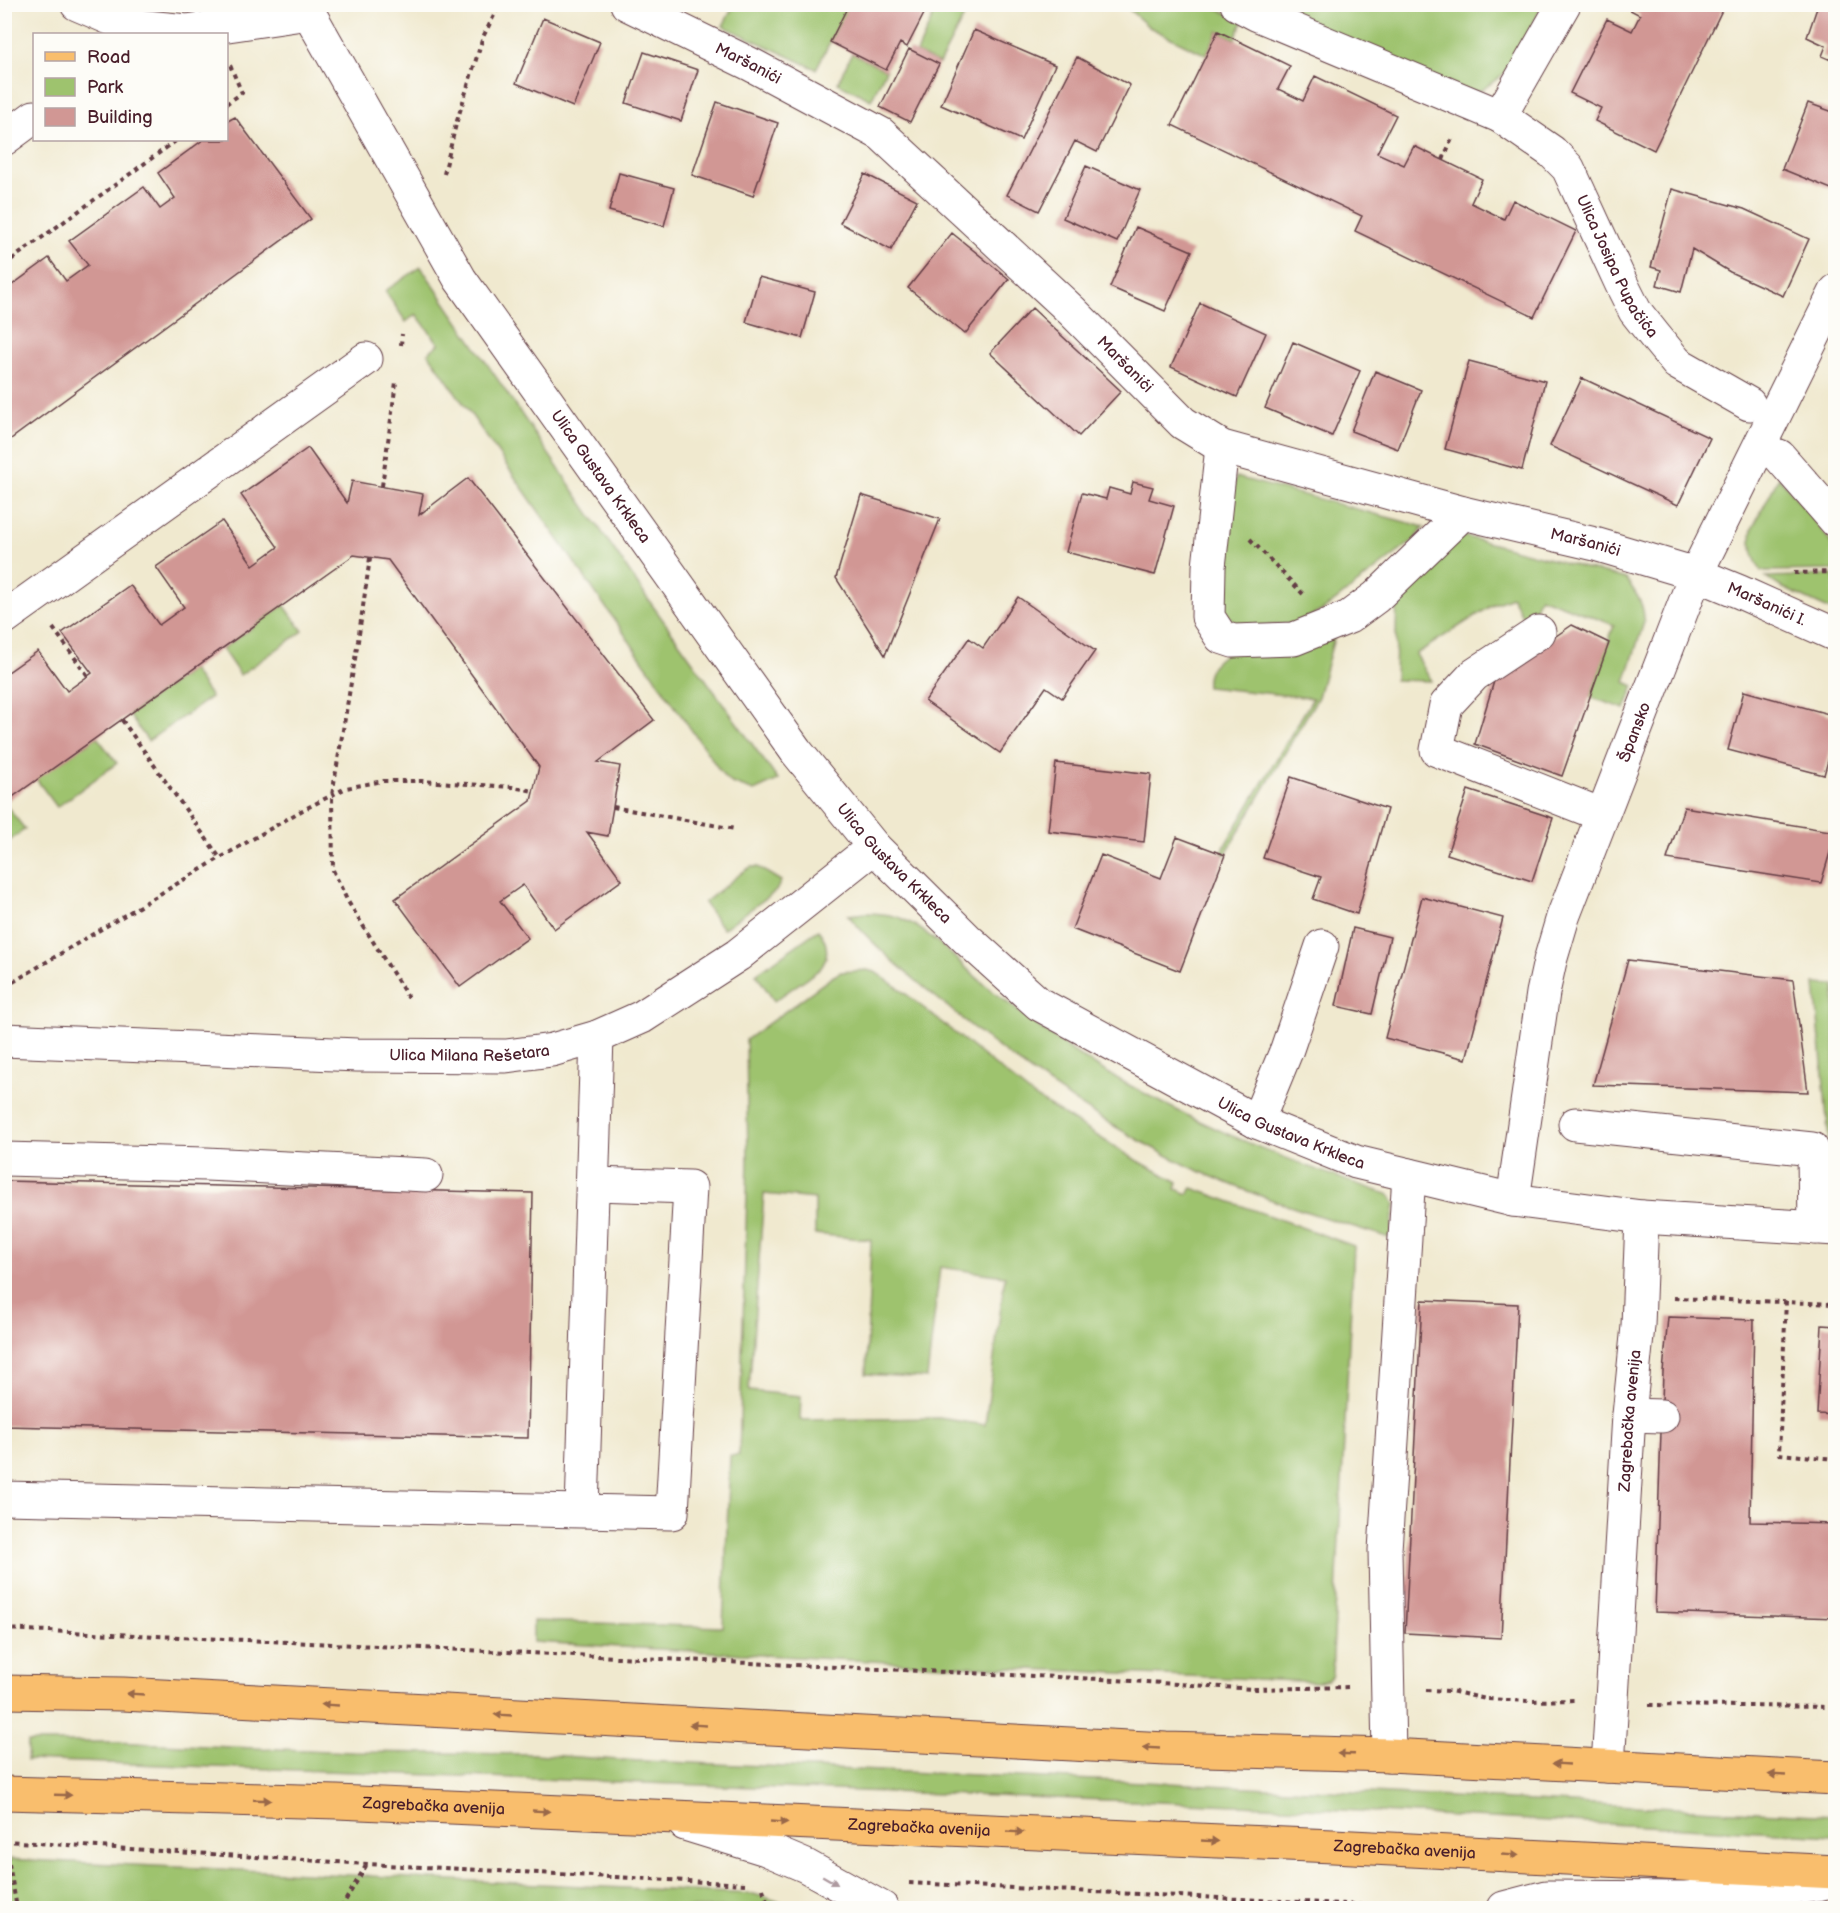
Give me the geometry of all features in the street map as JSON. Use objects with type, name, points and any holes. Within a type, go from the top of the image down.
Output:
[{"type":"main road","points":[[4,1692],[123,1694],[1166,1749],[1389,1755],[1836,1778]]},
{"type":"main road","name":"Zagrebačka avenija","points":[[4,1793],[337,1802],[1595,1858],[1836,1872]]},
{"type":"street","points":[[77,4],[123,30],[187,31],[308,8]]},
{"type":"street","name":"Maršanići","points":[[627,4],[752,64],[881,134],[1072,311],[1183,423],[1222,447],[1463,513],[1595,544],[1696,574]]},
{"type":"street","name":"Ulica Josipa Pupačića","points":[[1238,4],[1500,116],[1552,152],[1568,168],[1635,311],[1677,363],[1749,404]]},
{"type":"street","points":[[1500,116],[1564,4]]},
{"type":"street","name":"Ulica Gustava Krkleca","points":[[308,8],[460,279],[796,751],[874,848],[967,939],[1039,1004],[1257,1122],[1356,1162],[1513,1200],[1642,1217],[1826,1228]]},
{"type":"street","points":[[4,139],[33,118]]},
{"type":"street","name":"Špansko","points":[[1513,1200],[1542,993],[1563,917],[1696,574],[1836,291]]},
{"type":"street","points":[[4,618],[366,359]]},
{"type":"street","points":[[1222,447],[1209,567],[1208,617],[1221,637],[1233,641],[1294,639],[1349,617],[1376,597],[1463,513]]},
{"type":"street","points":[[1779,456],[1836,521]]},
{"type":"street","name":"Maršanići I.","points":[[1696,574],[1836,635]]},
{"type":"street","points":[[1539,632],[1474,675],[1446,705],[1437,750],[1602,815]]},
{"type":"street","name":"Ulica Milana Rešetara","points":[[4,1040],[357,1055],[506,1056],[552,1050],[597,1037],[642,1017],[738,956],[874,848]]},
{"type":"street","points":[[1257,1122],[1287,1049],[1322,946]]},
{"type":"street","points":[[582,1510],[597,1037]]},
{"type":"street","points":[[1575,1124],[1812,1149],[1826,1228]]},
{"type":"street","points":[[4,1159],[206,1164],[426,1175]]},
{"type":"street","points":[[1389,1755],[1385,1550],[1409,1175]]},
{"type":"street","points":[[4,1497],[672,1513],[690,1187],[594,1184]]},
{"type":"street","name":"Zagrebačka avenija","points":[[1608,1766],[1629,1415],[1638,1326],[1642,1217]]},
{"type":"street","points":[[1629,1415],[1662,1416]]},
{"type":"street","points":[[657,1816],[766,1849],[806,1866],[882,1908]]},
{"type":"street","points":[[1504,1908],[1546,1897],[1685,1898],[1757,1893],[1817,1885],[1836,1880]]},
{"type":"path","points":[[443,179],[456,124],[483,37],[500,4]]},
{"type":"path","points":[[228,61],[242,93],[228,103]]},
{"type":"path","points":[[4,265],[176,141]]},
{"type":"path","points":[[401,346],[402,334]]},
{"type":"path","points":[[381,486],[396,381]]},
{"type":"path","points":[[1216,504],[1320,612],[1329,625]]},
{"type":"path","points":[[370,558],[332,795],[333,870],[346,900],[410,999]]},
{"type":"path","points":[[31,599],[88,676]]},
{"type":"path","points":[[122,720],[220,858]]},
{"type":"path","points":[[13,982],[220,858],[346,788],[383,781],[422,781],[512,787],[534,791]]},
{"type":"path","points":[[613,807],[735,830]]},
{"type":"path","points":[[1667,1298],[1836,1304]]},
{"type":"path","points":[[1786,1301],[1779,1454],[1836,1458]]},
{"type":"path","points":[[4,1629],[1077,1678],[1254,1689],[1362,1687]]},
{"type":"path","points":[[1451,1691],[1486,1699],[1582,1700]]},
{"type":"path","points":[[1650,1705],[1836,1707]]},
{"type":"path","points":[[17,1908],[5,1840],[367,1864],[341,1908]]},
{"type":"path","points":[[762,1886],[769,1908]]},
{"type":"green space","points":[[734,4],[849,5],[816,69],[723,26]]},
{"type":"green space","points":[[925,5],[970,5],[939,64],[917,53],[936,9]]},
{"type":"green space","points":[[1124,5],[1209,5],[1243,21],[1235,39],[1218,31],[1206,55],[1149,27]]},
{"type":"green space","points":[[1268,5],[1542,5],[1514,66],[1482,90],[1461,95]]},
{"type":"green space","points":[[852,53],[886,70],[871,100],[838,83]]},
{"type":"green space","points":[[421,267],[645,595],[778,780],[754,791],[725,778],[428,353],[439,344],[416,314],[406,322],[385,291]]},
{"type":"green space","points":[[1236,477],[1424,527],[1414,540],[1323,610],[1294,624],[1247,627],[1236,623],[1226,614],[1220,602],[1224,531]]},
{"type":"green space","points":[[1779,477],[1835,547],[1835,570],[1761,571],[1752,551],[1752,529]]},
{"type":"green space","points":[[1452,533],[1626,579],[1641,605],[1644,622],[1625,682],[1634,686],[1625,709],[1590,697],[1614,625],[1540,597],[1527,625],[1512,597],[1494,604],[1416,654],[1431,681],[1395,680],[1397,591]]},
{"type":"green space","points":[[1835,575],[1835,612],[1779,586],[1766,577]]},
{"type":"green space","points":[[284,605],[303,631],[240,675],[222,649]]},
{"type":"green space","points":[[1334,638],[1318,697],[1225,855],[1222,854],[1225,845],[1313,698],[1207,687],[1209,670],[1229,651]]},
{"type":"green space","points":[[192,670],[211,697],[148,741],[129,715]]},
{"type":"green space","points":[[97,737],[117,763],[57,807],[36,779]]},
{"type":"green space","points":[[4,803],[25,829],[5,844],[4,844]]},
{"type":"green space","points":[[751,867],[758,867],[781,881],[776,891],[723,929],[704,903]]},
{"type":"green space","points":[[865,913],[896,916],[927,933],[990,989],[1053,1037],[1111,1075],[1149,1096],[1267,1151],[1390,1195],[1395,1204],[1390,1238],[1288,1205],[1212,1177],[1155,1149],[1091,1112],[999,1048],[893,961],[848,915]]},
{"type":"green space","points":[[818,930],[826,944],[825,959],[820,969],[774,1001],[756,974]]},
{"type":"green space","points":[[867,970],[875,972],[900,989],[1033,1096],[1136,1160],[1178,1182],[1176,1189],[1188,1194],[1192,1188],[1354,1246],[1332,1674],[1328,1680],[1320,1682],[960,1666],[533,1642],[533,1621],[723,1627],[730,1456],[739,1455],[748,1160],[746,1040],[841,972]],"holes":[[[764,1194],[815,1199],[815,1234],[871,1240],[866,1374],[927,1378],[940,1267],[1005,1276],[985,1425],[939,1418],[800,1420],[801,1396],[749,1391]]]},
{"type":"green space","points":[[1815,984],[1835,985],[1835,1199],[1834,1199]]},
{"type":"green space","points":[[28,1742],[112,1742],[353,1752],[535,1754],[618,1760],[1167,1783],[1835,1816],[1835,1836],[1265,1806],[27,1760]]},
{"type":"green space","points":[[5,1859],[754,1894],[800,1908],[5,1908]]},
{"type":"building","points":[[849,4],[925,4],[928,6],[907,47],[900,43],[886,70],[830,42]]},
{"type":"building","points":[[1619,4],[1725,4],[1654,150],[1595,121],[1601,108],[1570,93],[1607,19],[1632,31],[1640,15]]},
{"type":"building","points":[[1818,5],[1836,10],[1836,62],[1822,56],[1826,46],[1807,37]]},
{"type":"building","points":[[543,18],[600,42],[573,107],[516,83]]},
{"type":"building","points":[[974,30],[1055,65],[1021,140],[941,105]]},
{"type":"building","points":[[1218,31],[1290,66],[1278,89],[1303,101],[1315,76],[1396,115],[1377,153],[1404,165],[1414,146],[1482,179],[1471,203],[1504,219],[1513,200],[1576,231],[1534,317],[1355,231],[1362,216],[1172,125]]},
{"type":"building","points":[[909,49],[939,64],[910,122],[880,107]]},
{"type":"building","points":[[644,52],[698,70],[681,121],[626,103]]},
{"type":"building","points":[[1077,57],[1130,85],[1097,152],[1075,141],[1039,211],[1007,195]]},
{"type":"building","points":[[717,102],[778,123],[753,196],[692,175]]},
{"type":"building","points":[[1808,103],[1836,113],[1836,191],[1782,169]]},
{"type":"building","points":[[235,117],[311,219],[4,444],[4,336],[8,334],[4,329],[4,291],[49,258],[66,281],[88,265],[69,241],[144,187],[160,209],[175,198],[158,173],[202,141],[228,141],[228,121]]},
{"type":"building","points":[[1086,166],[1140,190],[1117,242],[1063,218]]},
{"type":"building","points":[[619,173],[674,188],[664,226],[609,211]]},
{"type":"building","points":[[865,174],[917,200],[891,250],[840,223]]},
{"type":"building","points":[[1672,189],[1744,209],[1809,239],[1783,296],[1730,272],[1692,249],[1681,292],[1657,285],[1661,270],[1651,267]]},
{"type":"building","points":[[1136,227],[1192,251],[1165,311],[1110,287]]},
{"type":"building","points":[[952,233],[1009,279],[965,334],[908,288]]},
{"type":"building","points":[[759,277],[815,292],[802,338],[746,322]]},
{"type":"building","points":[[1200,303],[1266,333],[1237,397],[1171,367]]},
{"type":"building","points":[[1032,308],[1121,391],[1079,436],[990,353]]},
{"type":"building","points":[[1293,342],[1360,371],[1332,436],[1265,408]]},
{"type":"building","points":[[1469,361],[1545,381],[1522,470],[1445,449]]},
{"type":"building","points":[[1375,371],[1421,390],[1398,449],[1351,431]]},
{"type":"building","points":[[1582,378],[1710,438],[1678,505],[1550,446]]},
{"type":"building","points":[[308,448],[347,503],[352,481],[423,494],[419,515],[468,478],[654,720],[598,762],[620,766],[608,836],[587,832],[622,880],[554,929],[523,885],[500,901],[528,938],[460,987],[395,899],[531,801],[539,767],[388,560],[354,555],[4,803],[4,675],[38,651],[67,691],[92,673],[62,633],[130,585],[159,625],[184,607],[156,567],[222,521],[253,565],[278,547],[241,495]]},
{"type":"building","points":[[1133,482],[1153,487],[1149,499],[1174,506],[1155,575],[1066,552],[1082,493],[1106,499],[1109,488],[1130,494]]},
{"type":"building","points":[[861,495],[940,519],[885,655],[836,578]]},
{"type":"building","points":[[1018,597],[1095,651],[1062,698],[1046,687],[1000,753],[925,701],[969,638],[983,648]]},
{"type":"building","points":[[1572,625],[1609,643],[1562,776],[1475,744],[1495,678]]},
{"type":"building","points":[[1744,691],[1836,716],[1836,732],[1824,775],[1728,750]]},
{"type":"building","points":[[1056,763],[1151,774],[1144,842],[1048,831]]},
{"type":"building","points":[[1291,777],[1387,809],[1357,914],[1313,899],[1321,877],[1263,858]]},
{"type":"building","points":[[1468,790],[1553,818],[1532,881],[1447,854]]},
{"type":"building","points":[[1684,807],[1836,832],[1821,883],[1667,859]]},
{"type":"building","points":[[1177,837],[1225,855],[1180,971],[1072,929],[1101,855],[1161,878]]},
{"type":"building","points":[[1422,897],[1503,918],[1466,1059],[1385,1038]]},
{"type":"building","points":[[1353,928],[1390,937],[1372,1014],[1336,1006]]},
{"type":"building","points":[[1628,960],[1793,980],[1808,1092],[1593,1085]]},
{"type":"building","points":[[4,1181],[533,1193],[528,1438],[4,1426]]},
{"type":"building","points":[[1422,1300],[1518,1304],[1501,1638],[1405,1633]]},
{"type":"building","points":[[1668,1317],[1754,1320],[1750,1522],[1836,1524],[1836,1618],[1655,1612],[1663,1372]]},
{"type":"building","points":[[1822,1325],[1836,1326],[1836,1415],[1817,1414]]}]
